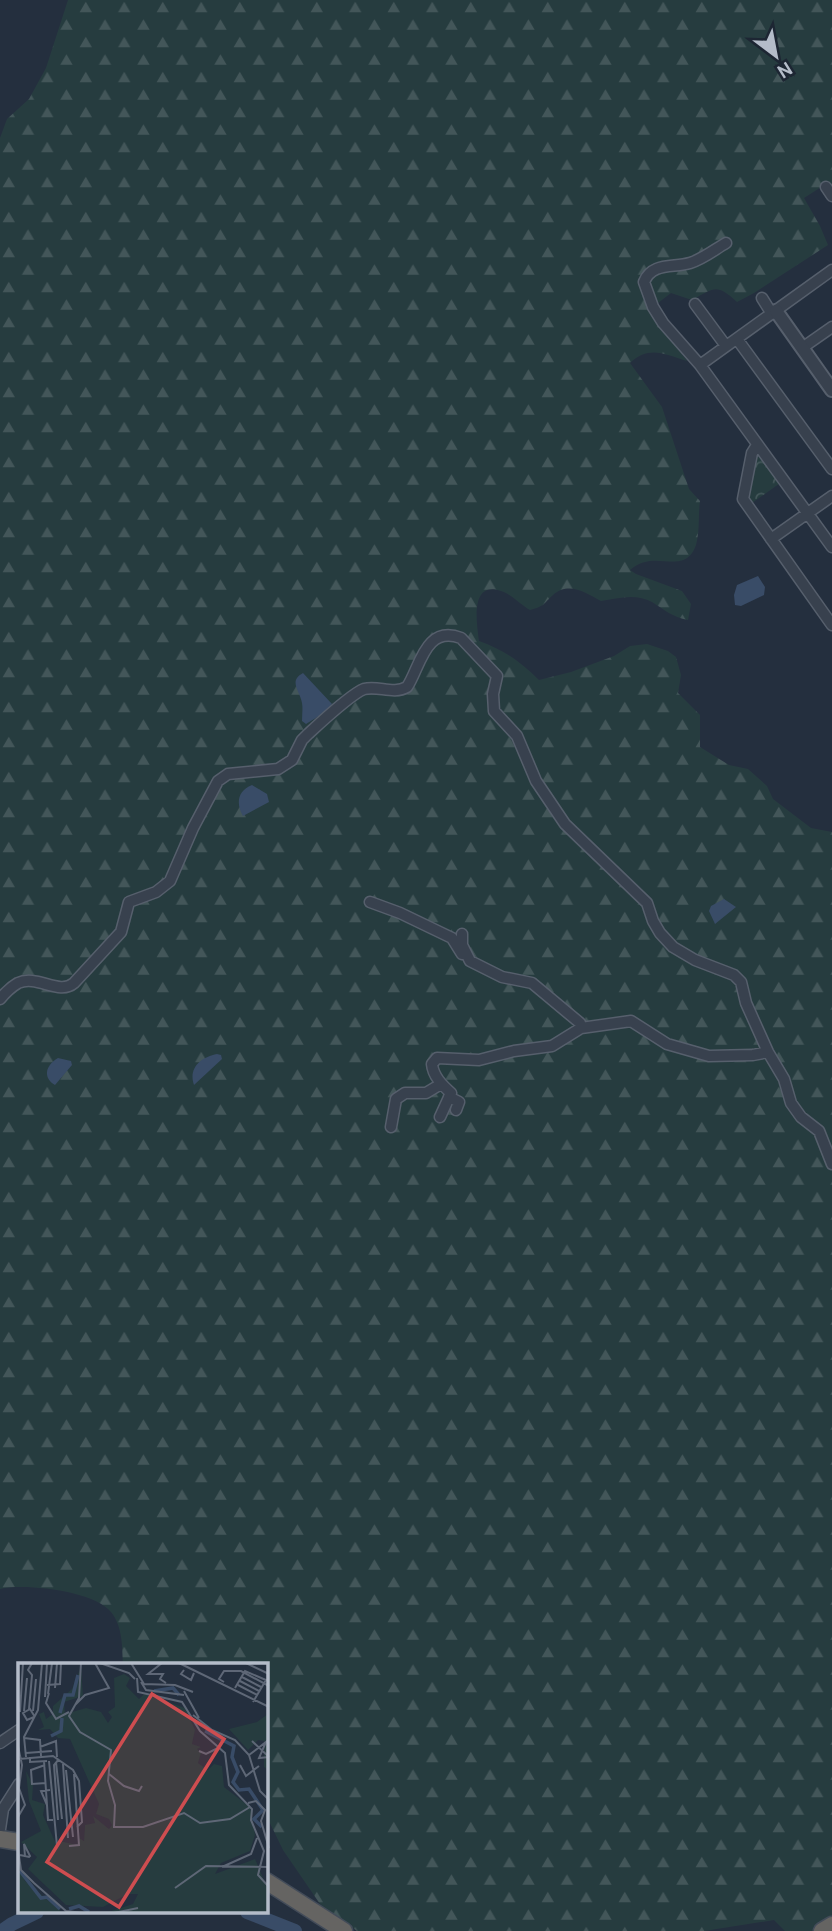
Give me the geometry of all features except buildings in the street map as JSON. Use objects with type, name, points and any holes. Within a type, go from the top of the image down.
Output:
[{"type":"highway","points":[[0,1839],[18,1842]]},
{"type":"highway","points":[[268,1882],[344,1931]]},
{"type":"highway","points":[[822,1931],[832,1925]]},
{"type":"street","points":[[726,243],[692,262],[659,267],[647,274],[644,282],[653,307],[663,323],[700,365],[832,547]]},
{"type":"street","points":[[700,365],[832,270]]},
{"type":"street","points":[[762,298],[831,386]]},
{"type":"street","points":[[695,304],[726,346]]},
{"type":"street","points":[[802,348],[832,327]]},
{"type":"street","points":[[737,339],[832,469]]},
{"type":"street","points":[[757,445],[752,453],[743,499],[832,625]]},
{"type":"street","points":[[771,539],[832,496]]},
{"type":"street","points":[[0,999],[13,986],[27,981],[68,988],[121,932],[129,902],[156,891],[170,881],[193,828],[218,782],[228,774],[278,769],[292,760],[308,734],[351,697],[364,689],[402,690],[407,687],[425,648],[441,638],[461,638],[497,676],[493,694],[494,711],[517,736],[536,780],[565,824],[636,890],[647,903],[660,933],[673,947],[695,960],[734,975],[741,982],[746,1003],[768,1052],[784,1079],[791,1103],[801,1117],[819,1131],[832,1164]]},
{"type":"street","points":[[370,902],[400,912],[452,938],[464,957],[470,961],[502,977],[532,983],[580,1023],[581,1028]]},
{"type":"street","points":[[463,934],[462,945],[470,961]]},
{"type":"street","points":[[730,989],[741,987]]},
{"type":"street","points":[[440,1117],[450,1093],[432,1070],[432,1064],[437,1058],[479,1060],[514,1051],[552,1046],[581,1028],[631,1021],[667,1044],[717,1057],[753,1060],[768,1052]]},
{"type":"street","points":[[432,1093],[442,1085]]},
{"type":"street","points":[[391,1127],[396,1099],[405,1093],[426,1093],[442,1085]]},
{"type":"street","points":[[449,1097],[459,1102],[456,1110]]},
{"type":"street","points":[[0,1744],[18,1731]]},
{"type":"street","points":[[0,1829],[3,1809],[18,1786]]},
{"type":"green space","points":[[68,0],[832,0],[832,185],[829,182],[804,198],[828,245],[737,302],[715,289],[692,300],[671,293],[649,310],[687,361],[650,353],[637,357],[630,363],[662,407],[689,489],[700,501],[697,540],[691,555],[684,560],[649,561],[630,570],[682,591],[691,604],[688,620],[673,615],[646,599],[627,597],[601,601],[571,589],[559,591],[541,606],[530,610],[505,592],[491,589],[479,598],[477,606],[479,641],[511,657],[539,680],[571,672],[614,656],[630,646],[647,644],[668,651],[676,657],[681,675],[678,693],[700,715],[700,747],[729,765],[748,769],[767,786],[773,799],[811,828],[832,832],[832,1918],[812,1931],[785,1931],[774,1920],[704,1931],[357,1931],[320,1904],[283,1850],[268,1819],[268,1663],[123,1663],[118,1624],[111,1612],[102,1605],[58,1590],[26,1587],[0,1589],[0,138],[7,119],[29,99],[46,68]]},
{"type":"green space","points":[[758,446],[783,481],[752,503],[747,503]]},
{"type":"water","points":[[758,576],[765,587],[764,595],[741,606],[735,605],[737,585]]},
{"type":"water","points":[[303,673],[332,704],[327,711],[306,724],[302,721],[302,703],[296,686],[296,679]]},
{"type":"water","points":[[252,785],[267,794],[269,802],[243,816],[239,798],[243,791]]},
{"type":"water","points":[[724,899],[736,907],[715,924],[709,911],[711,906]]},
{"type":"water","points":[[217,1054],[221,1055],[222,1059],[194,1085],[193,1073],[197,1064]]},
{"type":"water","points":[[58,1058],[71,1061],[72,1065],[55,1085],[48,1078],[47,1071]]},
{"type":"waterway","points":[[2,1931],[35,1913]]},
{"type":"waterway","points":[[250,1913],[295,1931]]}]
